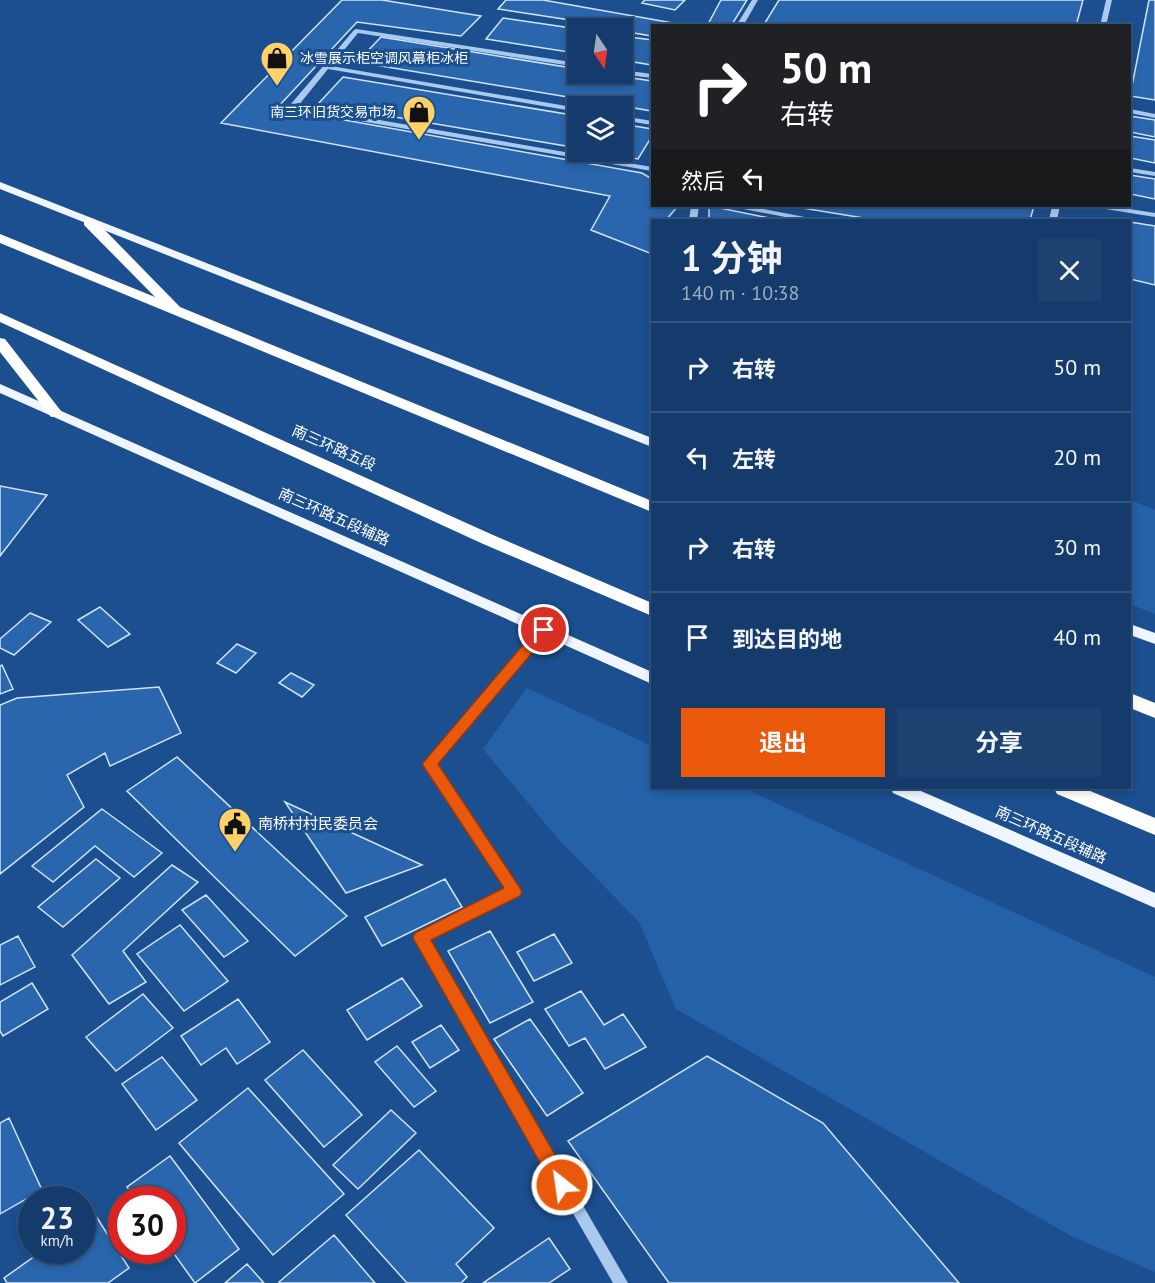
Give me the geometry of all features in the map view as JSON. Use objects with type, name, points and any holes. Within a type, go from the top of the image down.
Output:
[{"type":"highway","points":[[89,222],[181,315]]},
{"type":"highway","points":[[0,238],[181,315],[651,507]]},
{"type":"highway","name":"南三环路五段","points":[[0,317],[476,534],[651,610]]},
{"type":"highway","points":[[0,342],[56,414]]},
{"type":"highway","points":[[1131,700],[1155,711]]},
{"type":"highway","points":[[1066,789],[1155,827]]},
{"type":"main road","points":[[0,185],[651,443]]},
{"type":"main road","name":"南三环路五段辅路","points":[[0,388],[651,678]]},
{"type":"main road","points":[[1131,629],[1155,639]]},
{"type":"main road","name":"南三环路五段辅路","points":[[901,789],[1155,901]]},
{"type":"street","points":[[740,24],[755,0]]},
{"type":"street","points":[[1103,24],[1109,0]]},
{"type":"street","points":[[567,63],[356,31],[293,107],[651,168]]},
{"type":"street","points":[[326,67],[567,108]]},
{"type":"street","points":[[633,73],[651,76]]},
{"type":"street","points":[[1131,111],[1155,116]]},
{"type":"street","points":[[633,120],[651,123]]},
{"type":"street","points":[[1131,170],[1155,174]]},
{"type":"street","points":[[743,207],[805,219]]},
{"type":"street","points":[[1105,207],[1155,215]]},
{"type":"street","points":[[544,630],[430,764],[514,891],[421,938],[621,1283]]},
{"type":"shaded area","points":[[1131,500],[1155,510],[1155,614],[1131,604]]},
{"type":"shaded area","points":[[527,688],[651,746],[651,789],[745,789],[1155,977],[1155,1272],[1071,1236],[676,1009],[639,922],[560,841],[483,749]]},
{"type":"building","points":[[342,0],[382,0],[481,16],[461,36],[357,22],[277,108],[567,160],[567,162],[580,162],[642,173],[651,178],[651,207],[677,207],[667,219],[651,219],[651,254],[591,230],[610,196],[221,123]]},
{"type":"building","points":[[506,0],[543,0],[679,24],[651,24],[651,36],[633,33],[633,18],[567,20],[498,9]]},
{"type":"building","points":[[645,0],[685,0],[675,10],[642,3]]},
{"type":"building","points":[[721,0],[747,0],[732,24],[708,24]]},
{"type":"building","points":[[779,0],[1083,0],[1077,24],[764,24]]},
{"type":"building","points":[[1149,0],[1155,0],[1155,100],[1131,96]]},
{"type":"building","points":[[503,18],[567,27],[567,52],[486,39]]},
{"type":"building","points":[[381,37],[567,67],[567,84],[633,84],[633,78],[651,81],[651,111],[633,108],[633,96],[567,97],[357,62]]},
{"type":"building","points":[[633,37],[651,40],[651,65],[633,62]]},
{"type":"building","points":[[343,77],[567,114],[567,146],[318,104]]},
{"type":"building","points":[[1131,116],[1155,120],[1155,137],[1131,132]]},
{"type":"building","points":[[633,126],[651,129],[651,138],[638,159],[633,158]]},
{"type":"building","points":[[1131,136],[1155,140],[1155,163],[1131,158]]},
{"type":"building","points":[[1131,175],[1155,179],[1155,199],[1131,194]]},
{"type":"building","points":[[709,207],[715,207],[774,219],[709,219]]},
{"type":"building","points":[[796,207],[1034,207],[1030,219],[870,219]]},
{"type":"building","points":[[1131,222],[1155,226],[1155,285],[1131,279]]},
{"type":"building","points":[[0,486],[47,495],[0,556]]},
{"type":"building","points":[[100,607],[130,634],[108,647],[78,620]]},
{"type":"building","points":[[30,613],[51,622],[14,655],[0,648],[0,639]]},
{"type":"building","points":[[237,644],[256,653],[236,673],[217,663]]},
{"type":"building","points":[[2,665],[13,689],[0,694],[0,666]]},
{"type":"building","points":[[291,673],[314,685],[302,697],[279,683]]},
{"type":"building","points":[[159,687],[181,733],[110,766],[105,753],[67,775],[84,807],[0,874],[0,705],[17,698]]},
{"type":"building","name":"南桥村村民委员会","points":[[177,757],[347,916],[295,956],[127,791]]},
{"type":"building","points":[[285,802],[422,865],[346,893]]},
{"type":"building","points":[[102,809],[162,853],[134,877],[95,846],[53,882],[32,866]]},
{"type":"building","points":[[96,859],[120,878],[63,927],[38,907]]},
{"type":"building","points":[[172,865],[198,882],[123,951],[146,982],[109,1004],[72,955]]},
{"type":"building","points":[[445,879],[462,907],[382,946],[365,917]]},
{"type":"building","points":[[206,895],[248,941],[224,957],[182,910]]},
{"type":"building","points":[[180,925],[228,981],[184,1011],[137,954]]},
{"type":"building","points":[[490,931],[533,1002],[490,1023],[448,951]]},
{"type":"building","points":[[554,934],[572,963],[534,981],[517,952]]},
{"type":"building","points":[[18,936],[35,967],[0,985],[0,945]]},
{"type":"building","points":[[402,978],[422,1006],[367,1040],[347,1010]]},
{"type":"building","points":[[32,983],[48,1009],[3,1036],[0,1031],[0,1002]]},
{"type":"building","points":[[581,991],[604,1025],[623,1014],[646,1047],[605,1069],[585,1038],[569,1046],[545,1009]]},
{"type":"building","points":[[143,994],[173,1028],[116,1071],[86,1037]]},
{"type":"building","points":[[238,999],[270,1042],[237,1064],[226,1048],[201,1065],[181,1036]]},
{"type":"building","points":[[530,1019],[583,1093],[547,1116],[494,1039]]},
{"type":"building","points":[[441,1025],[459,1050],[430,1068],[412,1042]]},
{"type":"building","points":[[397,1046],[436,1091],[414,1107],[375,1062]]},
{"type":"building","points":[[303,1050],[362,1115],[324,1147],[265,1080]]},
{"type":"building","points":[[707,1056],[823,1123],[959,1283],[669,1283],[568,1141]]},
{"type":"building","points":[[162,1057],[197,1100],[156,1130],[122,1084]]},
{"type":"building","points":[[248,1088],[344,1194],[273,1255],[179,1143]]},
{"type":"building","points":[[391,1110],[416,1133],[358,1189],[333,1165]]},
{"type":"building","points":[[9,1118],[40,1186],[18,1186],[18,1204],[0,1214],[0,1123]]},
{"type":"building","points":[[419,1150],[494,1228],[456,1264],[467,1277],[461,1283],[407,1283],[346,1215]]},
{"type":"building","points":[[170,1156],[239,1249],[195,1283],[181,1264],[186,1264],[186,1186],[128,1186]]},
{"type":"building","points":[[96,1216],[108,1235],[108,1264],[126,1264],[129,1268],[108,1283],[7,1283],[4,1278],[24,1264],[96,1264]]},
{"type":"building","points":[[334,1235],[375,1283],[279,1282]]},
{"type":"building","points":[[549,1238],[570,1269],[549,1283],[483,1283]]},
{"type":"building","points":[[247,1264],[264,1283],[225,1283]]},
{"type":"place","name":"冰雪展示柜空调风幕柜冰柜","points":[[277,87]]},
{"type":"place","name":"南三环旧货交易市场","points":[[419,141]]},
{"type":"place","name":"南桥村村民委员会","points":[[235,853]]},
{"type":"route","points":[[544,630],[430,764],[514,891],[421,938],[562,1185]]}]
